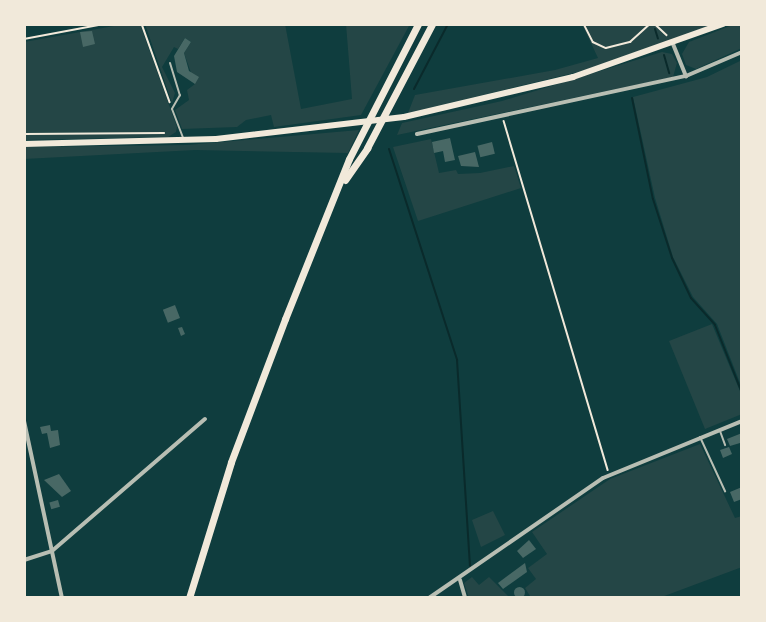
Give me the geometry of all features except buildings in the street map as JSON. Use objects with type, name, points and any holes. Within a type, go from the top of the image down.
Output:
[{"type":"highway","points":[[189,598],[231,462],[355,145],[418,24]]},
{"type":"highway","points":[[340,187],[367,148],[432,24]]},
{"type":"main road","points":[[24,144],[183,140],[347,125],[404,117],[553,83],[672,44],[723,24]]},
{"type":"street","points":[[672,44],[686,76]]},
{"type":"street","points":[[417,134],[686,76],[742,52]]},
{"type":"street","points":[[24,560],[52,551],[205,419]]},
{"type":"street","points":[[24,421],[62,598]]},
{"type":"street","points":[[429,598],[460,580],[609,475],[742,421]]},
{"type":"street","points":[[460,580],[465,598]]},
{"type":"lane","points":[[170,63],[180,95],[172,109],[183,140]]},
{"type":"lane","points":[[719,430],[725,445]]},
{"type":"lane","points":[[700,437],[725,491]]},
{"type":"path","points":[[24,39],[104,24]]},
{"type":"path","points":[[142,24],[172,109]]},
{"type":"path","points":[[584,24],[593,42],[606,48],[630,42],[650,24]]},
{"type":"path","points":[[655,24],[665,33]]},
{"type":"path","points":[[503,117],[609,475]]},
{"type":"path","points":[[24,134],[156,131],[170,135]]},
{"type":"shaded area","points":[[125,24],[140,24],[177,127],[176,132],[168,137],[24,140],[24,42]]},
{"type":"shaded area","points":[[145,24],[285,24],[301,109],[352,99],[346,24],[410,24],[361,115],[274,127],[271,115],[246,120],[237,127],[182,129],[175,110],[189,100],[187,90],[195,84],[184,53],[191,42],[185,38],[178,49],[174,47],[162,67],[175,93],[172,103]]},
{"type":"shaded area","points":[[582,24],[715,24],[582,71],[408,113],[415,95],[555,70],[598,58]]},
{"type":"shaded area","points":[[735,24],[742,24],[742,48],[696,69],[686,65],[682,54],[689,42]]},
{"type":"shaded area","points":[[662,52],[672,54],[677,63],[673,77],[397,135],[402,123],[502,101]]},
{"type":"shaded area","points":[[742,60],[742,388],[717,324],[693,297],[673,257],[655,198],[633,97],[707,77]]},
{"type":"shaded area","points":[[359,130],[348,153],[195,150],[24,159],[24,147],[187,145]]},
{"type":"shaded area","points":[[431,139],[439,173],[456,170],[458,174],[480,173],[514,166],[521,188],[418,221],[393,147]]},
{"type":"shaded area","points":[[712,324],[742,396],[742,414],[705,429],[669,341]]},
{"type":"shaded area","points":[[700,444],[735,518],[742,516],[742,567],[659,598],[525,598],[530,596],[525,588],[536,579],[528,568],[547,554],[532,532],[610,479]]},
{"type":"shaded area","points":[[493,511],[505,535],[481,547],[472,520]]},
{"type":"shaded area","points":[[472,577],[479,585],[489,577],[510,598],[469,598],[464,583]]},
{"type":"waterway","points":[[414,89],[448,24]]},
{"type":"waterway","points":[[655,29],[658,39]]},
{"type":"waterway","points":[[664,55],[669,73]]},
{"type":"waterway","points":[[632,98],[653,199],[672,258],[691,298],[715,325],[742,393]]},
{"type":"waterway","points":[[389,149],[457,360],[470,566]]}]
